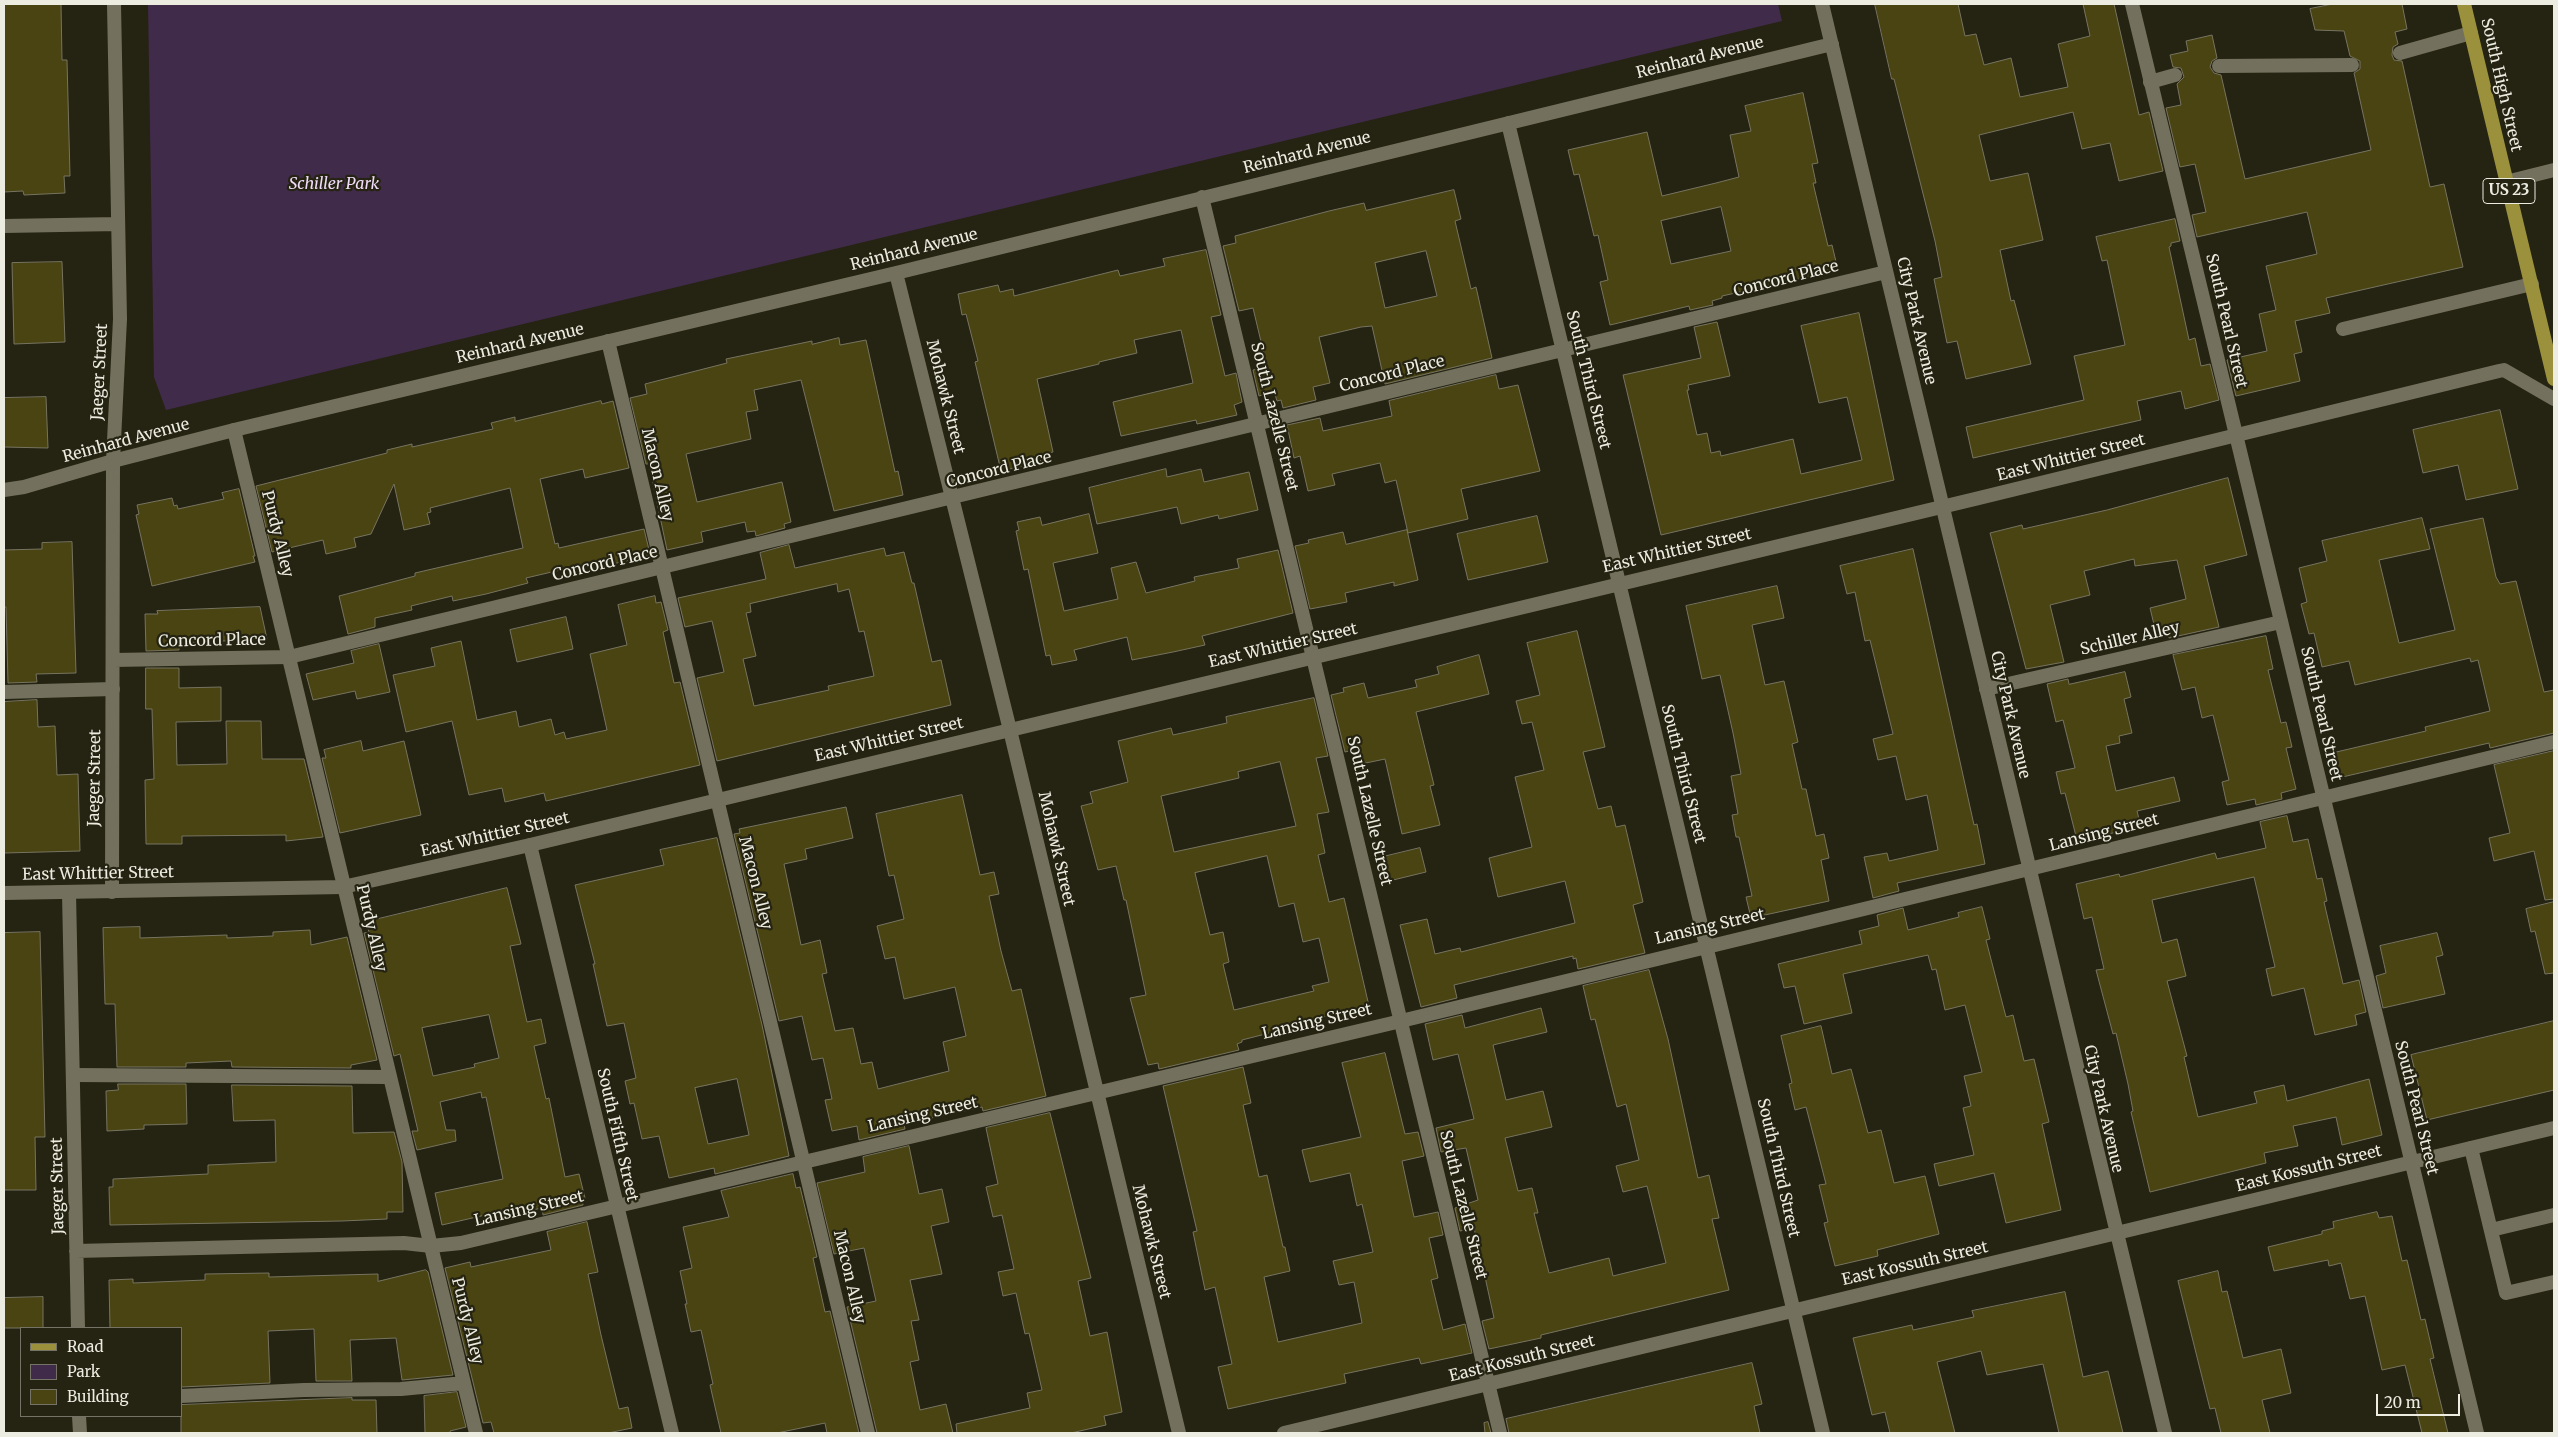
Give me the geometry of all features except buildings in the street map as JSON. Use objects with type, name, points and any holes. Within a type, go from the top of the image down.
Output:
[{"type":"main road","name":"South High Street","points":[[2464,4],[2554,379]]},
{"type":"street","name":"Jaeger Street","points":[[112,892],[114,690],[113,460],[120,319],[114,4]]},
{"type":"street","name":"City Park Avenue","points":[[1822,4],[2028,869],[2165,1433]]},
{"type":"street","name":"South Pearl Street","points":[[2132,4],[2477,1433]]},
{"type":"street","points":[[2400,53],[2471,33]]},
{"type":"street","name":"Reinhard Avenue","points":[[4,490],[24,487],[113,460],[234,430],[896,273],[1832,44]]},
{"type":"street","points":[[2219,66],[2352,65]]},
{"type":"street","points":[[2150,82],[2175,75]]},
{"type":"street","name":"South Third Street","points":[[1508,123],[1823,1433]]},
{"type":"street","points":[[2506,182],[2554,170]]},
{"type":"street","name":"South Lazelle Street","points":[[1202,197],[1500,1433]]},
{"type":"street","points":[[4,226],[118,224]]},
{"type":"street","name":"Concord Place","points":[[113,660],[289,657],[953,499],[1886,272]]},
{"type":"street","name":"Mohawk Street","points":[[896,273],[1010,730],[1179,1433]]},
{"type":"street","points":[[2343,329],[2532,284]]},
{"type":"street","name":"Macon Alley","points":[[608,342],[660,569],[804,1160],[868,1433]]},
{"type":"street","name":"East Whittier Street","points":[[4,893],[343,887],[530,845],[2504,370],[2554,400]]},
{"type":"street","name":"Purdy Alley","points":[[234,430],[476,1433]]},
{"type":"street","name":"Schiller Alley","points":[[1986,689],[2281,622]]},
{"type":"street","points":[[4,692],[114,690]]},
{"type":"street","name":"Lansing Street","points":[[76,1251],[394,1244],[431,1246],[461,1243],[804,1160],[1401,1021],[2554,742]]},
{"type":"street","name":"South Fifth Street","points":[[530,845],[672,1433]]},
{"type":"street","name":"Jaeger Street","points":[[69,893],[78,1327]]},
{"type":"street","points":[[73,1075],[389,1077]]},
{"type":"street","name":"East Kossuth Street","points":[[1284,1433],[2554,1128]]},
{"type":"street","points":[[2471,1148],[2506,1293],[2554,1282]]},
{"type":"street","points":[[2491,1230],[2554,1215]]},
{"type":"street","points":[[182,1396],[304,1390],[401,1389],[464,1383]]},
{"type":"street","points":[[80,1417],[80,1433]]},
{"type":"green space","name":"Schiller Park","points":[[148,4],[1778,4],[1782,21],[166,410],[154,377]]}]
